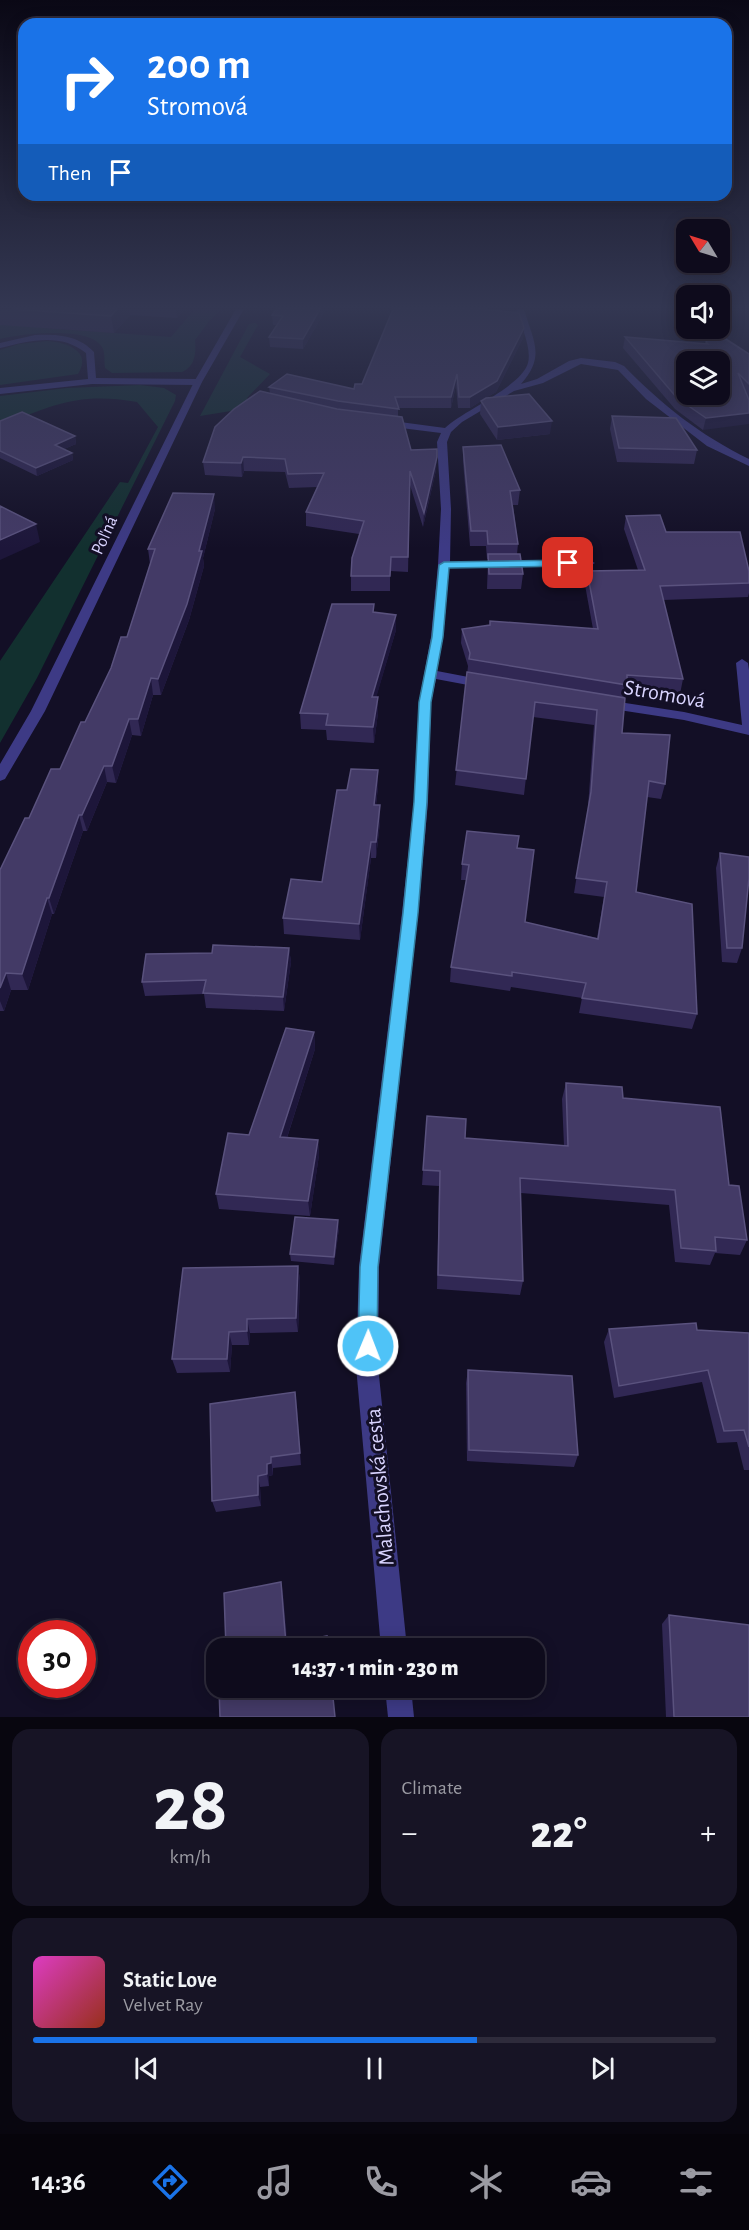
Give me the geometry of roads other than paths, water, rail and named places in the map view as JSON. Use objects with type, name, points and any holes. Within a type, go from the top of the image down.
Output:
[{"type":"street","points":[[0,391],[17,389]]},
{"type":"street","name":"Poľná","points":[[0,776],[38,711],[194,389]]},
{"type":"street","points":[[371,421],[447,431],[459,420],[511,389]]},
{"type":"street","points":[[641,389],[710,444],[749,463]]},
{"type":"street","name":"Malachovská cesta","points":[[393,1638],[367,1366],[369,1267],[410,913],[421,802],[425,702],[431,674],[444,565],[446,509],[442,441],[447,431]]},
{"type":"street","points":[[444,565],[589,563]]},
{"type":"street","points":[[742,663],[749,726]]},
{"type":"street","points":[[431,674],[498,687]]},
{"type":"street","name":"Stromová","points":[[591,702],[684,716],[749,731]]},
{"type":"street","points":[[399,1698],[401,1717]]}]
